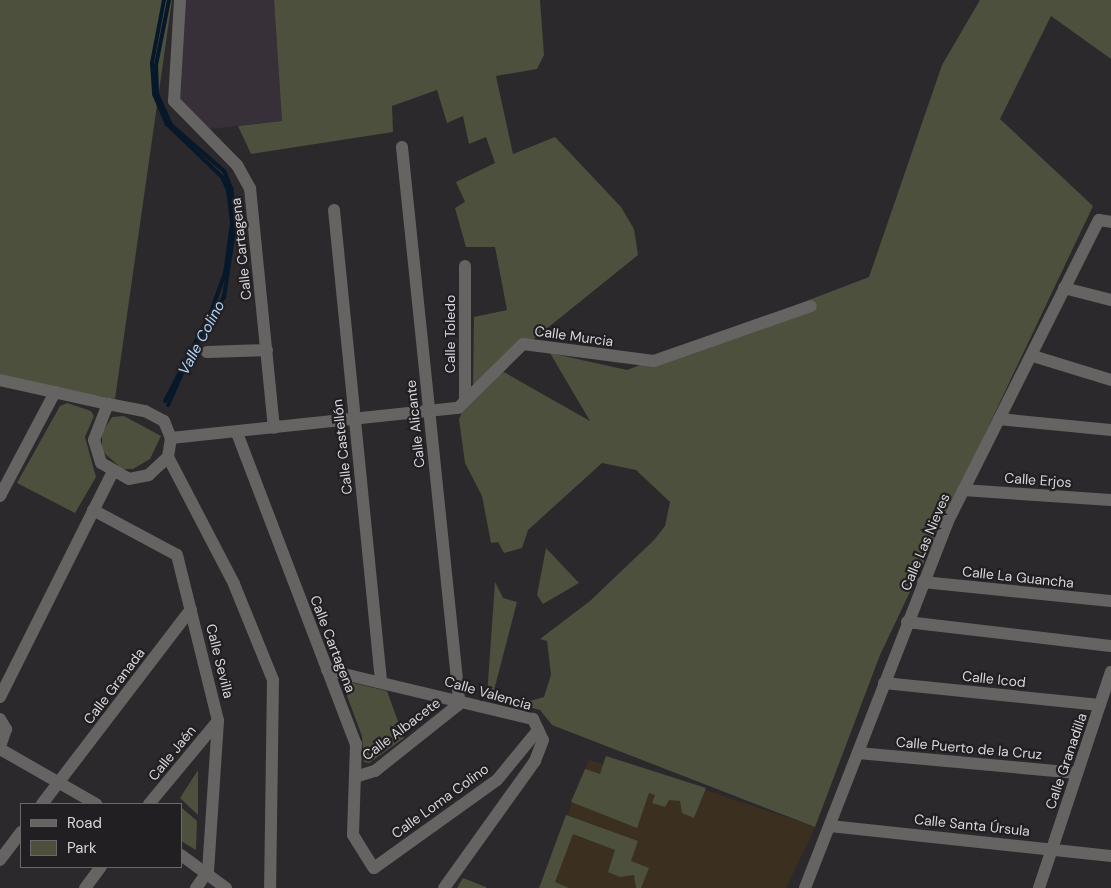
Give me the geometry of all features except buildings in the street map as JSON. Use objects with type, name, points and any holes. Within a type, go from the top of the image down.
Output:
[{"type":"street","name":"Calle Cartagena","points":[[180,0],[174,101],[237,166],[250,188],[274,428]]},
{"type":"street","name":"Calle Alicante","points":[[402,146],[459,699]]},
{"type":"street","name":"Calle Castellón","points":[[334,210],[382,681]]},
{"type":"street","name":"Calle Las Nieves","points":[[805,888],[907,622],[963,490],[1033,356],[1064,288],[1105,221]]},
{"type":"street","name":"Calle Toledo","points":[[465,266],[465,401]]},
{"type":"street","points":[[1064,288],[1111,300]]},
{"type":"street","name":"Calle Murcia","points":[[171,438],[237,433],[458,408],[523,344],[654,361],[811,306]]},
{"type":"street","points":[[207,352],[267,350]]},
{"type":"street","points":[[1033,356],[1111,380]]},
{"type":"street","points":[[0,380],[145,411],[164,421],[171,438],[168,457],[234,584],[274,680],[270,888]]},
{"type":"street","points":[[0,496],[55,392]]},
{"type":"street","points":[[108,404],[94,440],[101,463],[112,473],[129,479],[149,475],[168,457]]},
{"type":"street","points":[[999,419],[1111,430]]},
{"type":"street","name":"Calle Cartagena","points":[[237,433],[356,744],[354,835],[374,868]]},
{"type":"street","points":[[0,697],[112,473]]},
{"type":"street","name":"Calle Erjos","points":[[963,490],[1111,500]]},
{"type":"street","name":"Calle Sevilla","points":[[93,510],[177,555],[218,721],[208,871]]},
{"type":"street","name":"Calle La Guancha","points":[[923,582],[1111,601]]},
{"type":"street","name":"Calle Granada","points":[[43,803],[192,610]]},
{"type":"street","points":[[907,622],[1111,646]]},
{"type":"street","name":"Calle Valencia","points":[[327,670],[459,699],[532,719],[538,730],[542,740],[534,760],[444,888]]},
{"type":"street","name":"Calle Granadilla","points":[[1039,888],[1111,672]]},
{"type":"street","name":"Calle Icod","points":[[884,683],[1100,705]]},
{"type":"street","name":"Calle Albacete","points":[[355,777],[375,771],[458,704],[459,699]]},
{"type":"street","points":[[0,719],[6,729],[0,747],[94,803]]},
{"type":"street","name":"Calle Jaén","points":[[150,803],[218,721]]},
{"type":"street","name":"Calle Loma Colino","points":[[374,868],[497,780],[538,730]]},
{"type":"street","name":"Calle Puerto de la Cruz","points":[[858,753],[1077,774]]},
{"type":"street","name":"Calle Santa Úrsula","points":[[830,826],[1053,848],[1111,856]]},
{"type":"street","points":[[0,860],[20,833]]},
{"type":"street","points":[[182,856],[208,871],[226,888]]},
{"type":"street","points":[[85,888],[100,868]]},
{"type":"street","points":[[196,888],[208,871]]},
{"type":"shaded area","points":[[180,0],[274,0],[282,121],[200,130],[174,101]]},
{"type":"shaded area","points":[[606,756],[815,827],[786,888],[539,888],[589,760],[603,764]]},
{"type":"green space","points":[[0,0],[172,0],[115,399],[0,377]]},
{"type":"green space","points":[[274,0],[540,0],[544,55],[537,69],[496,76],[513,154],[555,137],[621,207],[634,229],[638,255],[473,388],[474,317],[507,310],[495,247],[466,247],[455,208],[465,202],[456,182],[495,163],[486,137],[469,144],[463,116],[447,123],[437,90],[392,106],[393,132],[251,154],[238,126],[282,121]]},
{"type":"green space","points":[[980,0],[1111,0],[1111,59],[1051,16],[1000,119],[1093,206],[880,655],[815,827],[552,725],[540,710],[510,702],[512,696],[530,701],[544,697],[551,675],[547,641],[540,639],[590,601],[654,540],[665,526],[670,502],[636,470],[602,463],[528,530],[522,548],[504,553],[498,542],[491,543],[482,496],[465,463],[459,419],[463,410],[502,371],[590,421],[550,353],[627,370],[869,277],[942,65]]},
{"type":"green space","points":[[67,403],[91,411],[94,416],[85,437],[96,477],[75,513],[17,483],[60,406]]},
{"type":"green space","points":[[124,416],[161,436],[150,459],[133,469],[122,469],[102,451],[102,433],[112,417]]},
{"type":"green space","points":[[546,548],[579,583],[543,604],[537,595]]},
{"type":"green space","points":[[495,582],[503,598],[517,602],[492,698],[487,696]]},
{"type":"green space","points":[[341,680],[387,691],[404,738],[369,763],[364,762],[362,736]]},
{"type":"green space","points":[[606,756],[706,788],[694,818],[682,813],[680,801],[669,800],[665,807],[652,803],[655,795],[649,793],[637,828],[571,802],[585,769],[600,774]]},
{"type":"green space","points":[[198,770],[198,815],[180,798]]},
{"type":"green space","points":[[182,808],[197,821],[196,850],[182,842]]},
{"type":"green space","points":[[566,815],[638,841],[631,861],[649,868],[641,888],[636,888],[634,875],[620,877],[608,872],[615,850],[573,834],[555,882],[569,888],[539,888]]},
{"type":"green space","points":[[463,878],[486,887],[486,888],[457,888]]},
{"type":"waterway","name":"Valle Colino","points":[[164,0],[152,63],[154,94],[167,124],[222,177],[228,190],[232,224],[225,273],[211,312],[165,401]]},
{"type":"waterway","name":"Valle Colino","points":[[168,405],[192,351],[224,297],[235,224],[231,188],[224,171],[171,125],[157,93],[156,65],[169,0]]}]
